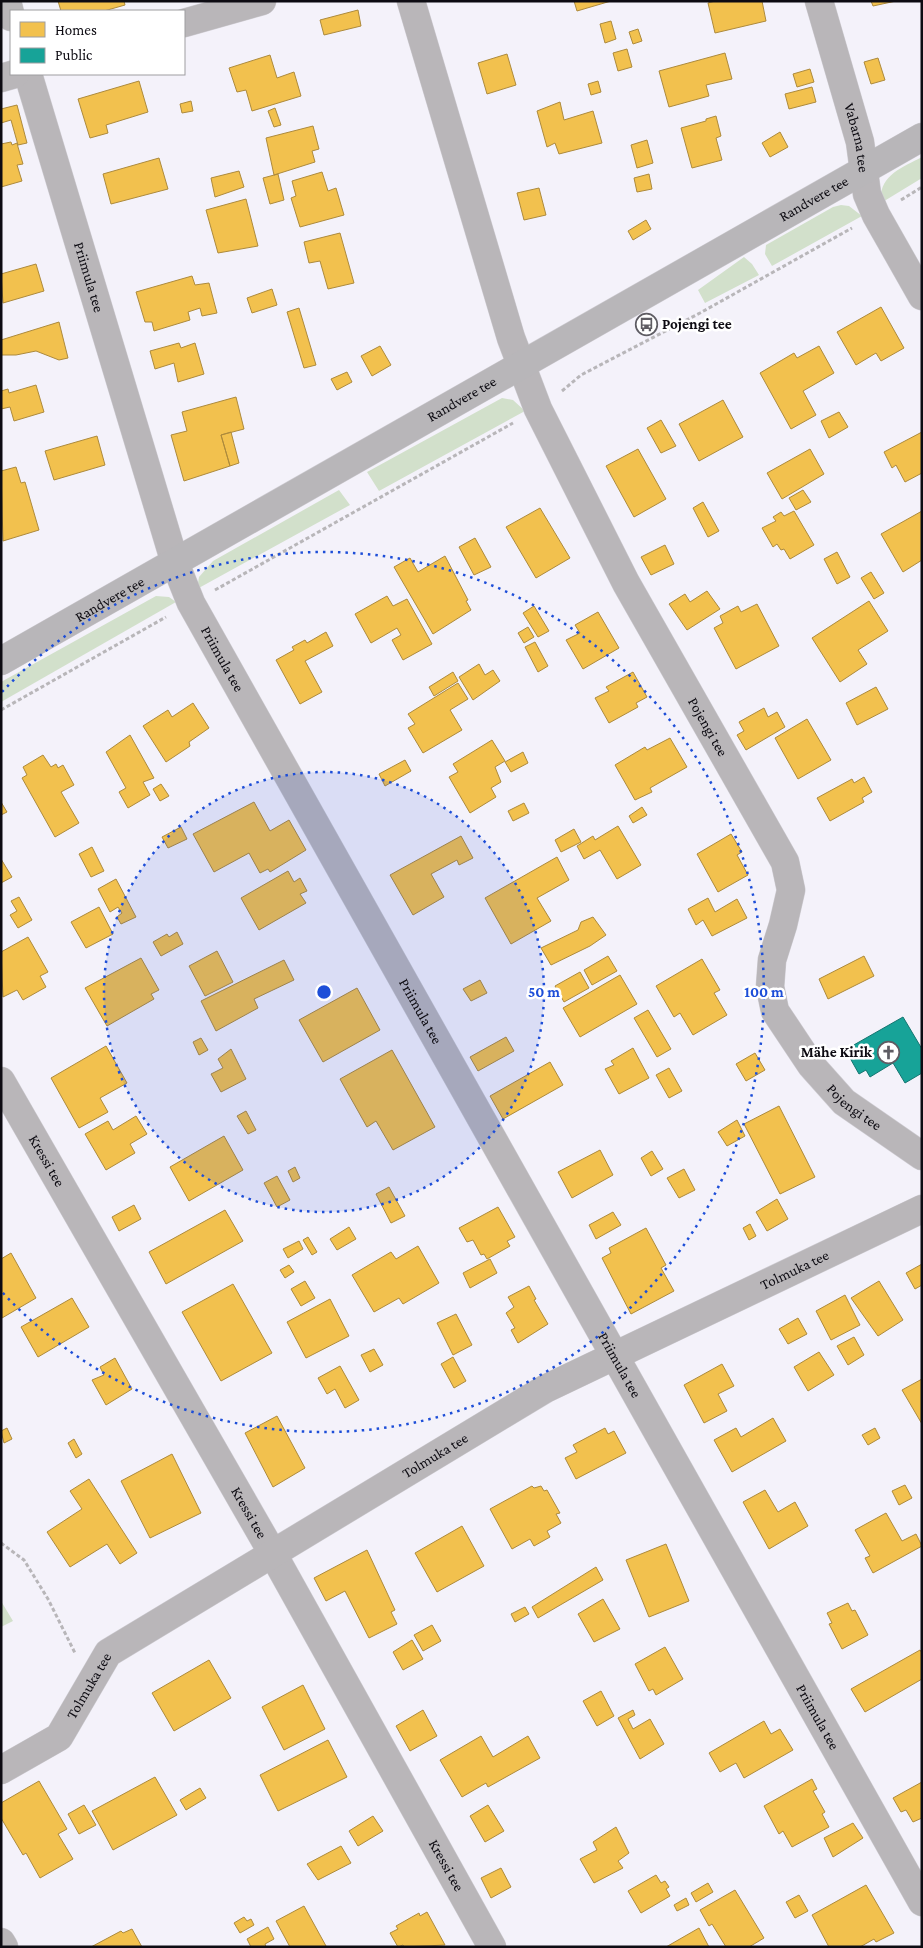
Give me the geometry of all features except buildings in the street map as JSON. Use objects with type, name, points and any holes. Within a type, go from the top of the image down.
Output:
[{"type":"main road","name":"Randvere tee","points":[[1,662],[922,137]]},
{"type":"street","points":[[185,23],[262,1]]},
{"type":"street","name":"Pojengi tee","points":[[411,1],[520,365],[538,409],[626,583],[785,862],[791,890],[784,925],[772,960],[770,987],[775,1011],[811,1065],[844,1102],[922,1156]]},
{"type":"street","name":"Vabarna tee","points":[[819,1],[860,142],[867,194],[876,215],[922,296]]},
{"type":"street","name":"Priimula tee","points":[[28,75],[174,563],[191,603],[922,1902]]},
{"type":"street","name":"Kressi tee","points":[[1,1081],[272,1554],[492,1947]]},
{"type":"street","name":"Tolmuka tee","points":[[1,1770],[59,1737],[108,1653],[545,1388],[922,1210]]},
{"type":"street","points":[[1,1942],[4,1947]]},
{"type":"path","points":[[561,392],[581,375],[700,313],[859,225]]},
{"type":"path","points":[[578,370],[581,375]]},
{"type":"path","points":[[208,594],[522,418]]},
{"type":"path","points":[[1,710],[174,613]]},
{"type":"path","points":[[1,1543],[24,1560],[44,1591],[90,1682]]},
{"type":"green space","points":[[922,157],[922,178],[881,203],[883,186],[887,179],[899,169]]},
{"type":"green space","points":[[849,206],[862,216],[772,266],[765,254],[766,245],[833,207]]},
{"type":"green space","points":[[744,257],[752,264],[759,275],[705,303],[698,290]]},
{"type":"green space","points":[[502,398],[513,400],[525,411],[379,491],[367,472]]},
{"type":"green space","points":[[339,490],[350,505],[197,589],[199,577],[213,561]]},
{"type":"green space","points":[[156,596],[169,597],[176,602],[1,702],[1,682]]},
{"type":"green space","points":[[1,1601],[13,1621],[1,1627]]},
{"type":"place","name":"Pojengi tee","points":[[646,324]]},
{"type":"place","name":"Mähe Kirik","points":[[888,1052]]}]
